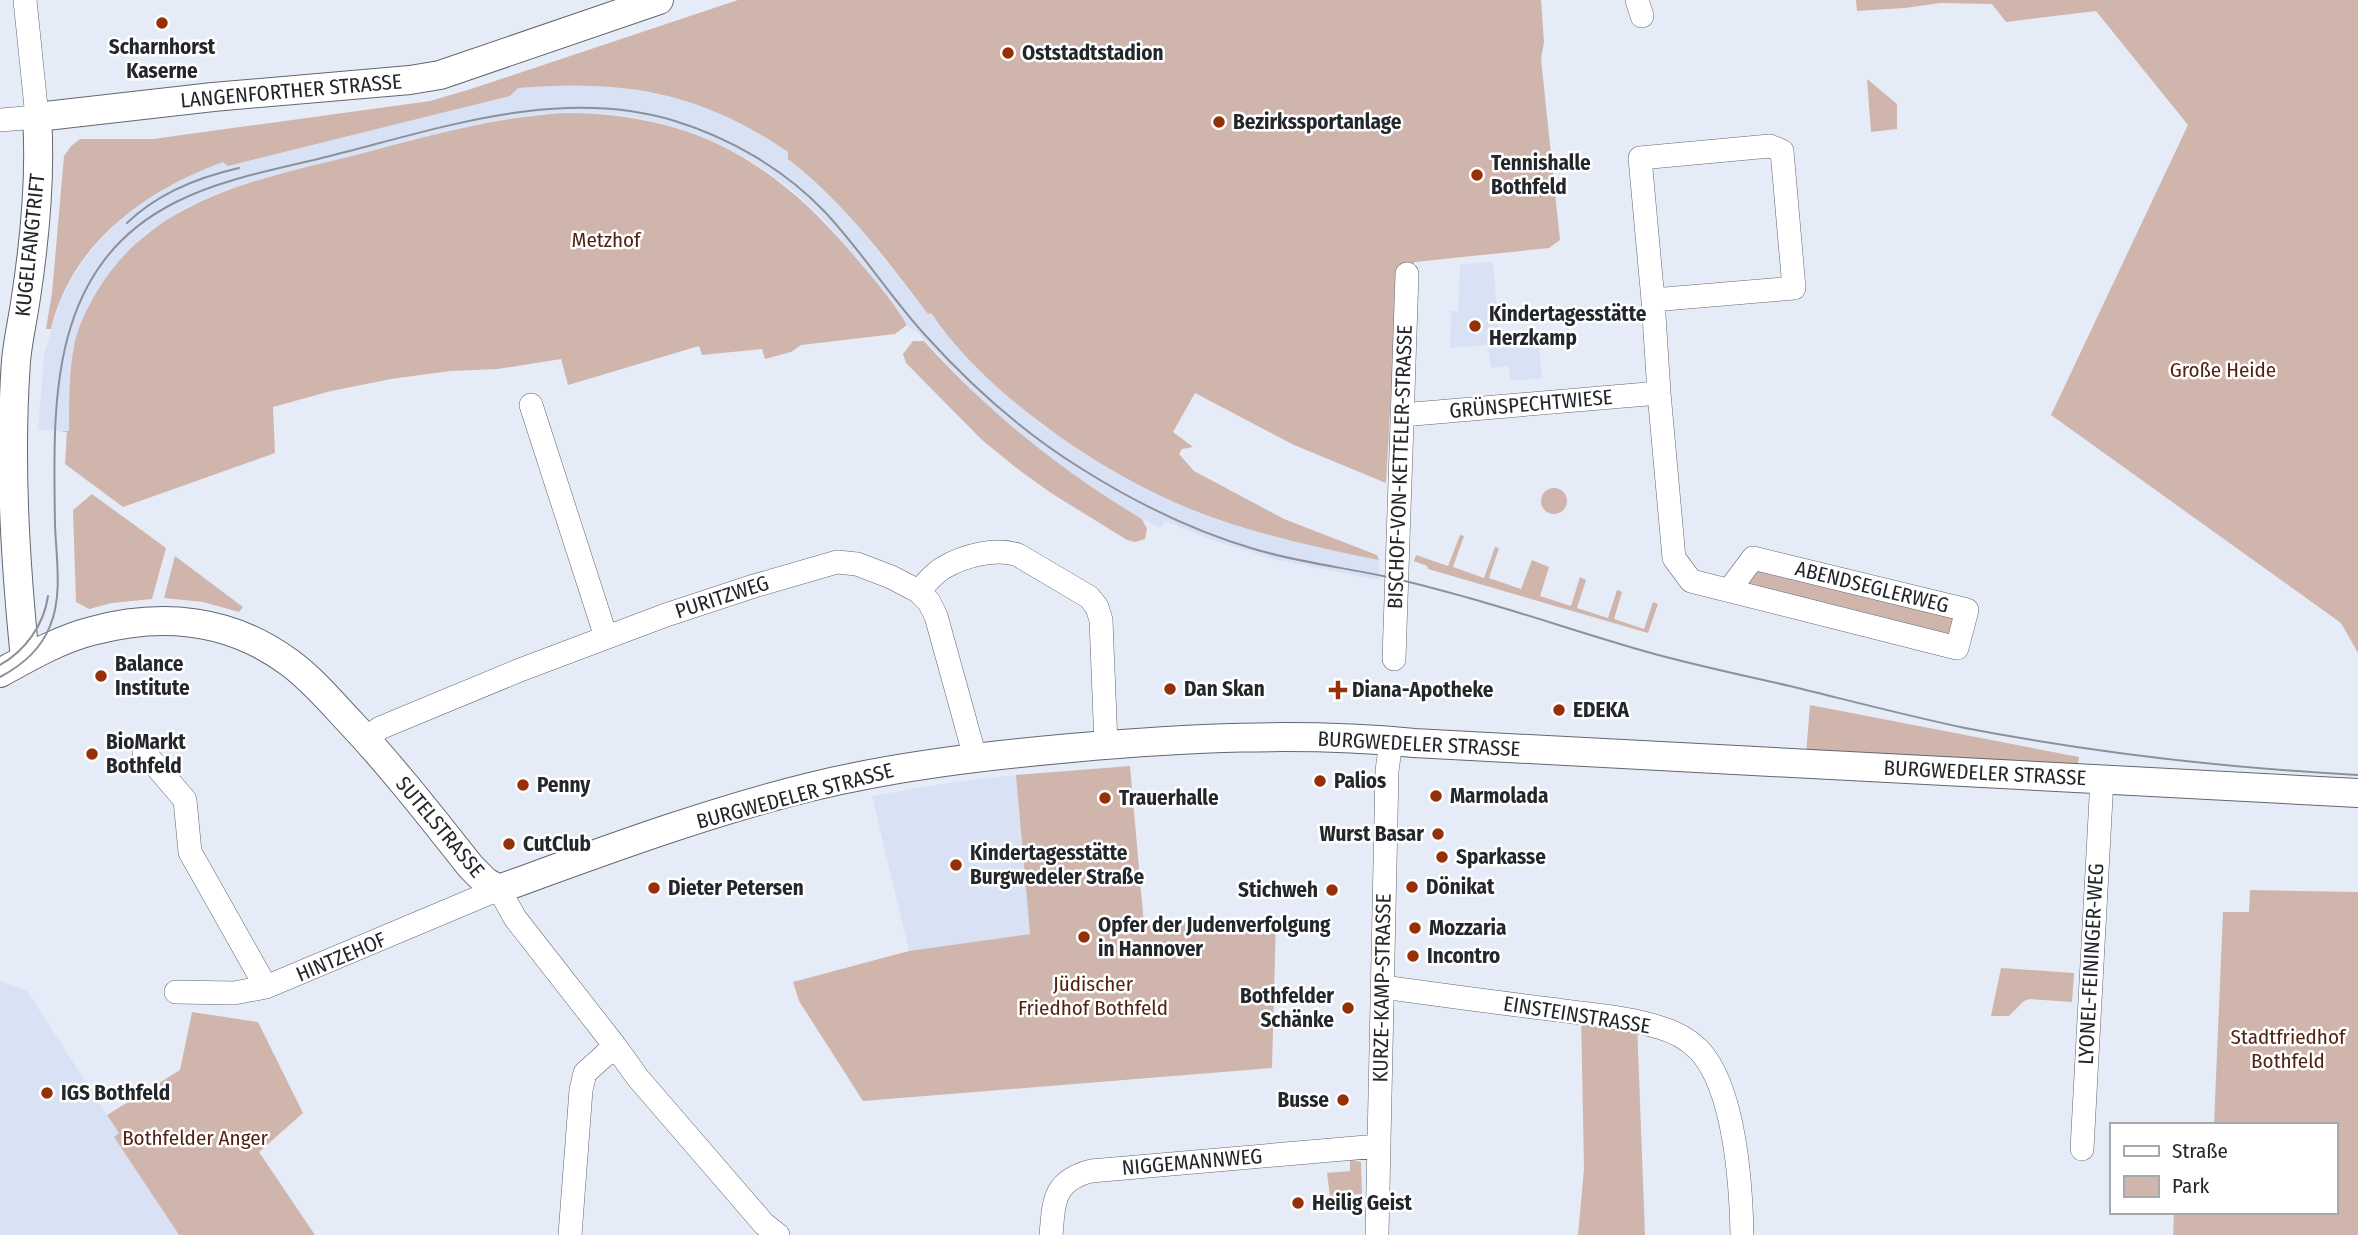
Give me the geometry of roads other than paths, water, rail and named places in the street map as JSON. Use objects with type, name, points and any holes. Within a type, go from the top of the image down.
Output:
[{"type":"main road","name":"LANGENFORTHER STRASSE","points":[[37,117],[213,97],[397,82],[440,75],[659,0]]},
{"type":"main road","name":"KUGELFANGTRIFT","points":[[25,659],[14,535],[12,457],[18,340],[26,300],[37,193],[37,117]]},
{"type":"main road","name":"SUTELSTRASSE","points":[[0,673],[25,659],[92,631],[153,620],[197,622],[241,636],[292,664],[322,692],[366,739],[471,867],[486,882],[499,889]]},
{"type":"main road","name":"BURGWEDELER STRASSE","points":[[499,889],[675,828],[810,787],[915,765],[1105,745],[1292,737],[2358,793]]},
{"type":"street","name":"KUGELFANGTRIFT","points":[[25,0],[37,117]]},
{"type":"street","points":[[0,120],[37,117]]},
{"type":"street","name":"ABENDSEGLERWEG","points":[[1653,300],[1794,288],[1782,151],[1770,146],[1640,158],[1674,558],[1691,581],[1956,648],[1967,610],[1753,558],[1730,589]]},
{"type":"street","name":"BISCHOF-VON-KETTELER-STRASSE","points":[[1394,659],[1407,274]]},
{"type":"street","name":"GRÜNSPECHTWIESE","points":[[1402,415],[1659,393]]},
{"type":"street","points":[[531,405],[606,637]]},
{"type":"street","points":[[918,591],[941,569],[959,560],[1006,551],[1018,555],[1089,597],[1097,607],[1101,620],[1105,745]]},
{"type":"street","name":"PURITZWEG","points":[[366,739],[380,728],[606,637],[754,586],[837,562],[857,564],[891,577],[918,591],[929,603],[936,616],[975,757]]},
{"type":"street","name":"KURZE-KAMP-STRASSE","points":[[1377,1235],[1387,771],[1391,741]]},
{"type":"street","points":[[144,752],[185,800],[190,852],[266,987]]},
{"type":"street","name":"LYONEL-FEININGER-WEG","points":[[2082,1149],[2102,779]]},
{"type":"street","name":"HINTZEHOF","points":[[176,992],[234,993],[266,987],[499,889]]},
{"type":"street","name":"SUTELSTRASSE","points":[[499,889],[515,918],[638,1078],[764,1224],[778,1235]]},
{"type":"street","name":"EINSTEINSTRASSE","points":[[1383,987],[1588,1014],[1657,1026],[1681,1035],[1699,1049],[1710,1065],[1718,1078],[1727,1107],[1734,1145],[1742,1235]]},
{"type":"street","points":[[570,1235],[581,1090],[585,1073],[615,1046]]},
{"type":"street","name":"NIGGEMANNWEG","points":[[1051,1235],[1054,1203],[1061,1186],[1074,1175],[1091,1171],[1378,1146]]},
{"type":"tram line","points":[[0,677],[23,662],[36,649],[54,614],[58,576],[55,431],[59,385],[67,341],[81,300],[103,262],[134,229],[176,202],[252,175],[458,123],[545,109],[589,108],[632,111],[675,121],[716,136],[774,169],[824,211],[926,336],[1000,408],[1040,440],[1102,481],[1144,505],[1209,534],[1270,554],[1437,589],[1669,658],[1965,728],[2161,758],[2358,775]]},
{"type":"tram line","points":[[127,223],[152,203],[179,188],[239,168]]},
{"type":"tram line","points":[[0,665],[32,636],[38,627],[48,596]]},
{"type":"place","name":"Scharnhorst Kaserne","points":[[162,23]]},
{"type":"place","name":"Oststadtstadion","points":[[1008,53]]},
{"type":"place","name":"Bezirkssportanlage","points":[[1219,122]]},
{"type":"place","name":"Tennishalle Bothfeld","points":[[1477,175]]},
{"type":"place","name":"Kindertagesstätte Herzkamp","points":[[1475,326]]},
{"type":"place","name":"Balance Institute","points":[[101,676]]},
{"type":"place","name":"Dan Skan","points":[[1170,689]]},
{"type":"place","name":"Diana-Apotheke","points":[[1338,690]]},
{"type":"place","name":"EDEKA","points":[[1559,710]]},
{"type":"place","name":"BioMarkt Bothfeld","points":[[92,754]]},
{"type":"place","name":"Palios","points":[[1320,781]]},
{"type":"place","name":"Penny","points":[[523,785]]},
{"type":"place","name":"Marmolada","points":[[1436,796]]},
{"type":"place","name":"Trauerhalle","points":[[1105,798]]},
{"type":"place","name":"Wurst Basar","points":[[1438,834]]},
{"type":"place","name":"CutClub","points":[[509,844]]},
{"type":"place","name":"Sparkasse","points":[[1442,857]]},
{"type":"place","name":"Kindertagesstätte Burgwedeler Straße","points":[[956,865]]},
{"type":"place","name":"Dönikat","points":[[1412,887]]},
{"type":"place","name":"Dieter Petersen","points":[[654,888]]},
{"type":"place","name":"Stichweh","points":[[1332,890]]},
{"type":"place","name":"Mozzaria","points":[[1415,928]]},
{"type":"place","name":"Opfer der Judenverfolgung in Hannover","points":[[1084,937]]},
{"type":"place","name":"Incontro","points":[[1413,956]]},
{"type":"place","name":"Bothfelder Schänke","points":[[1348,1008]]},
{"type":"place","name":"IGS Bothfeld","points":[[47,1093]]},
{"type":"place","name":"Busse","points":[[1343,1100]]},
{"type":"place","name":"Heilig Geist","points":[[1298,1203]]},
{"type":"park label","name":"Metzhof","points":[[606,240]]},
{"type":"park label","name":"Große Heide","points":[[2223,370]]},
{"type":"park label","name":"Jüdischer Friedhof Bothfeld","points":[[1093,996]]},
{"type":"park label","name":"Stadtfriedhof Bothfeld","points":[[2288,1049]]},
{"type":"park label","name":"Bothfelder Anger","points":[[195,1138]]}]
